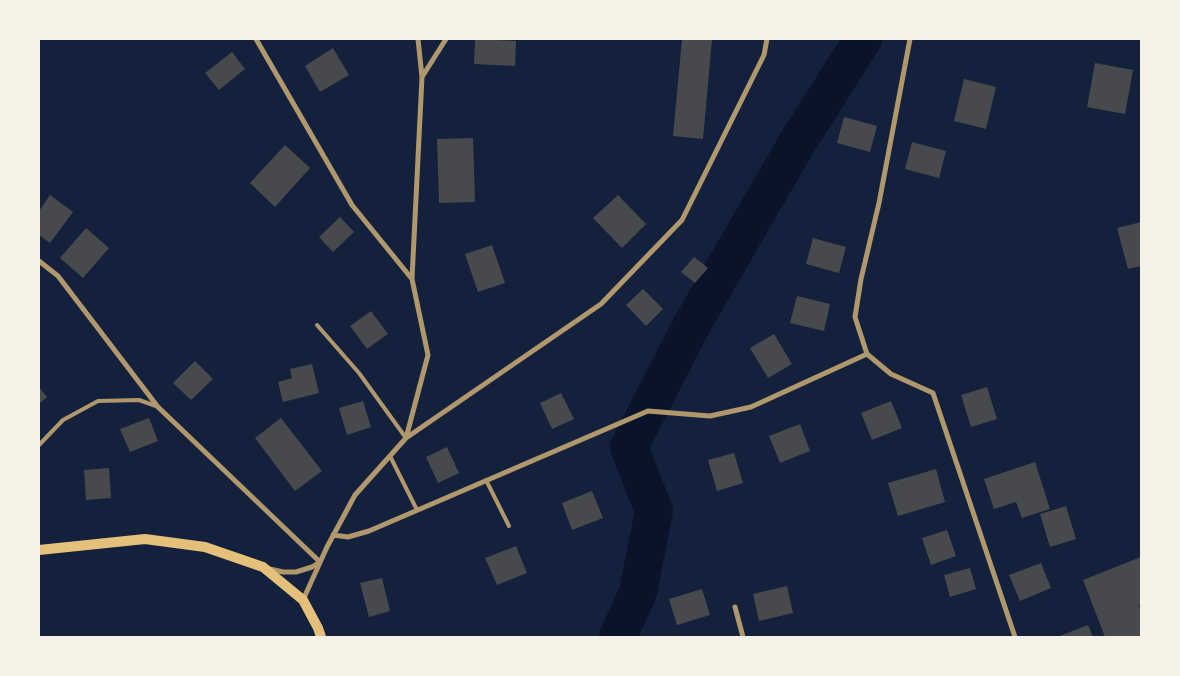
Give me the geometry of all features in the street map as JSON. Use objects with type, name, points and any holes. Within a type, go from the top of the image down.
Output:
[{"type":"main road","points":[[39,550],[145,539],[205,547],[263,567],[303,600],[321,637]]},
{"type":"street","points":[[256,39],[352,205],[412,279]]},
{"type":"street","points":[[406,438],[428,355],[412,279],[422,77],[418,39]]},
{"type":"street","points":[[422,77],[446,39]]},
{"type":"street","points":[[303,600],[333,534],[355,494],[406,438],[601,304],[682,220],[764,55],[767,39]]},
{"type":"street","points":[[910,39],[855,317],[867,354],[891,374],[933,393],[1015,637]]},
{"type":"street","points":[[39,261],[58,276],[158,407],[320,562]]},
{"type":"street","points":[[333,534],[348,537],[369,531],[648,411],[710,416],[751,407],[867,354]]},
{"type":"street","points":[[263,567],[283,572],[296,572],[312,567],[320,562]]},
{"type":"street","points":[[736,606],[743,637]]},
{"type":"lane","points":[[317,326],[358,373],[406,438]]},
{"type":"lane","points":[[39,445],[63,420],[98,401],[138,400],[158,407]]},
{"type":"lane","points":[[390,456],[417,510]]},
{"type":"lane","points":[[486,480],[509,526]]},
{"type":"building","points":[[475,39],[516,41],[515,66],[474,64]]},
{"type":"building","points":[[682,39],[712,39],[703,139],[673,136]]},
{"type":"building","points":[[333,48],[349,75],[320,92],[305,66]]},
{"type":"building","points":[[232,52],[245,69],[219,90],[205,73]]},
{"type":"building","points":[[1095,63],[1133,70],[1125,114],[1087,107]]},
{"type":"building","points":[[964,79],[996,87],[986,129],[954,121]]},
{"type":"building","points":[[844,117],[877,126],[870,152],[837,143]]},
{"type":"building","points":[[473,138],[475,202],[439,203],[437,139]]},
{"type":"building","points":[[912,142],[946,151],[939,178],[905,169]]},
{"type":"building","points":[[285,145],[310,168],[275,207],[250,183]]},
{"type":"building","points":[[50,195],[73,212],[50,243],[39,235],[39,211]]},
{"type":"building","points":[[618,195],[646,224],[622,248],[593,218]]},
{"type":"building","points":[[340,217],[354,232],[333,252],[319,237]]},
{"type":"building","points":[[1141,222],[1141,266],[1128,269],[1117,228]]},
{"type":"building","points":[[86,228],[109,248],[83,278],[60,258]]},
{"type":"building","points":[[813,238],[846,247],[839,273],[806,264]]},
{"type":"building","points":[[492,245],[505,283],[478,292],[465,254]]},
{"type":"building","points":[[694,257],[708,268],[695,283],[681,272]]},
{"type":"building","points":[[643,289],[663,309],[646,326],[626,305]]},
{"type":"building","points":[[797,296],[830,304],[824,331],[790,323]]},
{"type":"building","points":[[371,311],[388,334],[367,349],[350,326]]},
{"type":"building","points":[[774,334],[792,364],[768,378],[750,348]]},
{"type":"building","points":[[195,361],[213,379],[191,400],[173,383]]},
{"type":"building","points":[[312,364],[319,393],[283,402],[278,382],[292,378],[290,369]]},
{"type":"building","points":[[39,387],[47,397],[39,404]]},
{"type":"building","points":[[987,387],[997,419],[971,427],[961,395]]},
{"type":"building","points":[[561,393],[574,419],[552,429],[540,403]]},
{"type":"building","points":[[363,401],[371,427],[347,435],[339,408]]},
{"type":"building","points":[[891,401],[902,428],[872,440],[861,413]]},
{"type":"building","points":[[149,418],[158,441],[130,452],[120,429]]},
{"type":"building","points":[[281,418],[322,471],[295,491],[255,438]]},
{"type":"building","points":[[800,424],[810,451],[780,463],[769,436]]},
{"type":"building","points":[[447,447],[459,473],[438,483],[426,457]]},
{"type":"building","points":[[734,453],[743,483],[717,491],[708,460]]},
{"type":"building","points":[[1035,462],[1050,509],[1022,518],[1016,502],[994,509],[984,479]]},
{"type":"building","points":[[109,468],[111,498],[86,500],[84,470]]},
{"type":"building","points":[[936,469],[945,502],[898,516],[888,483]]},
{"type":"building","points":[[592,491],[603,518],[572,530],[562,503]]},
{"type":"building","points":[[1066,506],[1076,539],[1050,547],[1040,514]]},
{"type":"building","points":[[947,530],[956,556],[931,565],[922,538]]},
{"type":"building","points":[[516,546],[527,573],[497,585],[485,558]]},
{"type":"building","points":[[1141,557],[1141,604],[1139,605],[1141,610],[1141,637],[1105,637],[1083,580]]},
{"type":"building","points":[[1041,563],[1051,588],[1020,601],[1009,575]]},
{"type":"building","points":[[970,568],[976,589],[950,597],[944,575]]},
{"type":"building","points":[[382,578],[390,611],[369,617],[360,583]]},
{"type":"building","points":[[787,586],[793,613],[759,621],[753,594]]},
{"type":"building","points":[[702,589],[710,615],[677,625],[669,599]]},
{"type":"building","points":[[1088,625],[1093,637],[1057,637]]},
{"type":"waterway","points":[[618,637],[638,592],[654,511],[629,447],[691,326],[797,143],[863,39]]}]
